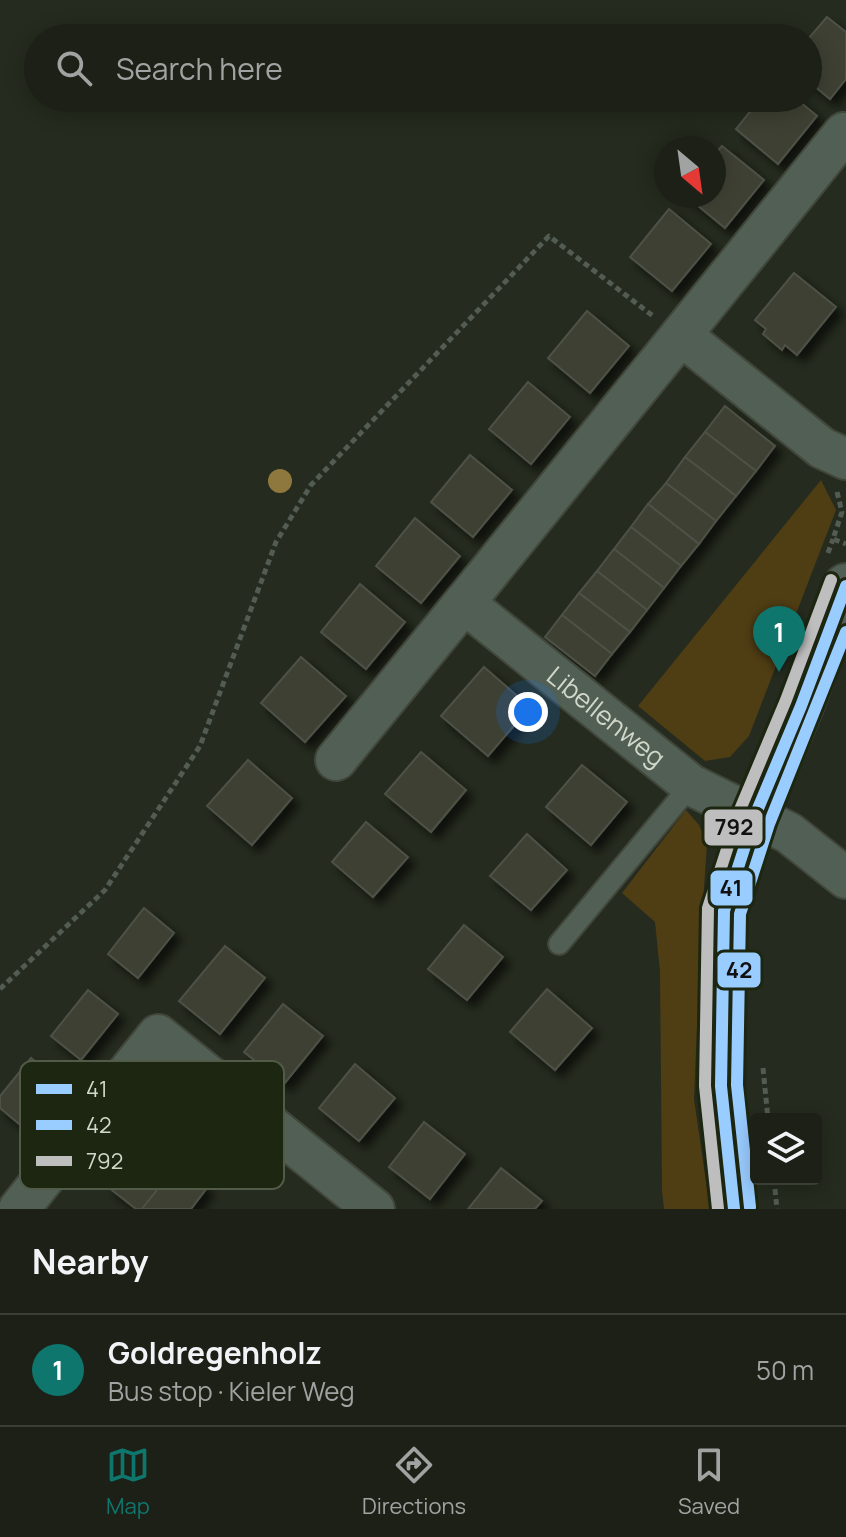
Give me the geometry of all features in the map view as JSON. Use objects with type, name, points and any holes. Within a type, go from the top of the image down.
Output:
[{"type":"street","points":[[336,760],[844,133]]},
{"type":"street","points":[[681,335],[834,454]]},
{"type":"street","points":[[734,1209],[721,1086],[724,911],[754,818],[801,706],[846,586]]},
{"type":"street","name":"Libellenweg","points":[[464,603],[691,785],[789,833],[846,878]]},
{"type":"street","points":[[137,1061],[158,1035],[190,1061]]},
{"type":"street","points":[[284,1136],[374,1209]]},
{"type":"street","points":[[19,1209],[35,1189]]},
{"type":"lane","points":[[559,944],[691,785]]},
{"type":"path","points":[[0,989],[105,890],[200,746],[276,542],[311,485],[549,236],[681,335]]},
{"type":"path","points":[[834,454],[835,480],[842,512],[833,539],[846,544]]},
{"type":"path","points":[[762,1059],[767,1113]]},
{"type":"path","points":[[775,1185],[777,1209]]},
{"type":"shaded area","points":[[821,480],[836,510],[749,736],[730,757],[705,761],[638,706]]},
{"type":"shaded area","points":[[686,810],[699,825],[707,844],[694,1099],[710,1209],[664,1209],[660,971],[655,922],[622,893]]},
{"type":"building","points":[[827,17],[846,32],[846,79],[830,99],[822,92],[821,24]]},
{"type":"building","points":[[750,112],[812,112],[817,116],[778,164],[736,129]]},
{"type":"building","points":[[726,149],[764,180],[725,228],[701,208],[726,208]]},
{"type":"building","points":[[669,209],[711,244],[672,291],[630,257]]},
{"type":"building","points":[[794,273],[836,307],[797,355],[785,345],[782,350],[763,334],[766,329],[755,320]]},
{"type":"building","points":[[587,311],[629,346],[590,393],[548,358]]},
{"type":"building","points":[[528,382],[570,417],[531,464],[489,429]]},
{"type":"building","points":[[725,406],[775,446],[756,471],[705,432]]},
{"type":"building","points":[[705,432],[756,471],[736,496],[685,457]]},
{"type":"building","points":[[470,455],[512,490],[473,537],[431,502]]},
{"type":"building","points":[[685,457],[736,496],[716,521],[666,483]]},
{"type":"building","points":[[666,483],[716,521],[699,544],[648,504]]},
{"type":"building","points":[[648,504],[699,544],[681,566],[631,527]]},
{"type":"building","points":[[415,518],[460,556],[421,603],[376,566]]},
{"type":"building","points":[[631,527],[681,566],[664,588],[614,549]]},
{"type":"building","points":[[614,549],[664,588],[647,610],[597,571]]},
{"type":"building","points":[[597,571],[647,610],[630,632],[579,593]]},
{"type":"building","points":[[360,584],[405,622],[366,669],[321,632]]},
{"type":"building","points":[[579,593],[630,632],[612,654],[562,615]]},
{"type":"building","points":[[562,615],[612,654],[595,676],[545,637]]},
{"type":"building","points":[[301,657],[346,696],[305,742],[261,703]]},
{"type":"building","points":[[484,667],[530,707],[488,756],[441,716]]},
{"type":"building","points":[[421,752],[466,790],[431,832],[385,794]]},
{"type":"building","points":[[248,760],[292,798],[252,845],[207,806]]},
{"type":"building","points":[[582,765],[627,802],[591,845],[546,807]]},
{"type":"building","points":[[366,822],[408,857],[373,897],[332,862]]},
{"type":"building","points":[[527,834],[567,870],[531,910],[490,876]]},
{"type":"building","points":[[144,908],[174,933],[138,978],[108,954]]},
{"type":"building","points":[[464,925],[503,957],[467,1000],[428,969]]},
{"type":"building","points":[[225,946],[265,978],[220,1034],[179,1001]]},
{"type":"building","points":[[547,989],[592,1028],[555,1070],[510,1032]]},
{"type":"building","points":[[88,990],[118,1014],[81,1060],[51,1036]]},
{"type":"building","points":[[283,1004],[323,1036],[284,1084],[284,1061],[255,1061],[244,1052]]},
{"type":"building","points":[[355,1064],[395,1098],[359,1141],[319,1108]]},
{"type":"building","points":[[20,1071],[20,1125],[0,1108],[0,1096]]},
{"type":"building","points":[[424,1122],[465,1154],[430,1199],[389,1167]]},
{"type":"building","points":[[501,1168],[542,1201],[535,1209],[468,1209]]},
{"type":"building","points":[[111,1189],[158,1189],[142,1209],[136,1209]]},
{"type":"building","points":[[158,1189],[206,1189],[191,1209],[142,1209]]},
{"type":"transit line","name":"792","points":[[718,1209],[705,1086],[708,908],[739,812],[786,700],[831,580]]},
{"type":"transit line","name":"41","points":[[734,1209],[721,1086],[724,911],[754,818],[801,706],[846,586]]},
{"type":"transit line","name":"42","points":[[750,1207],[737,1085],[740,914],[769,824],[846,632]]},
{"type":"place","name":"Goldregenholz","points":[[779,672]]}]
